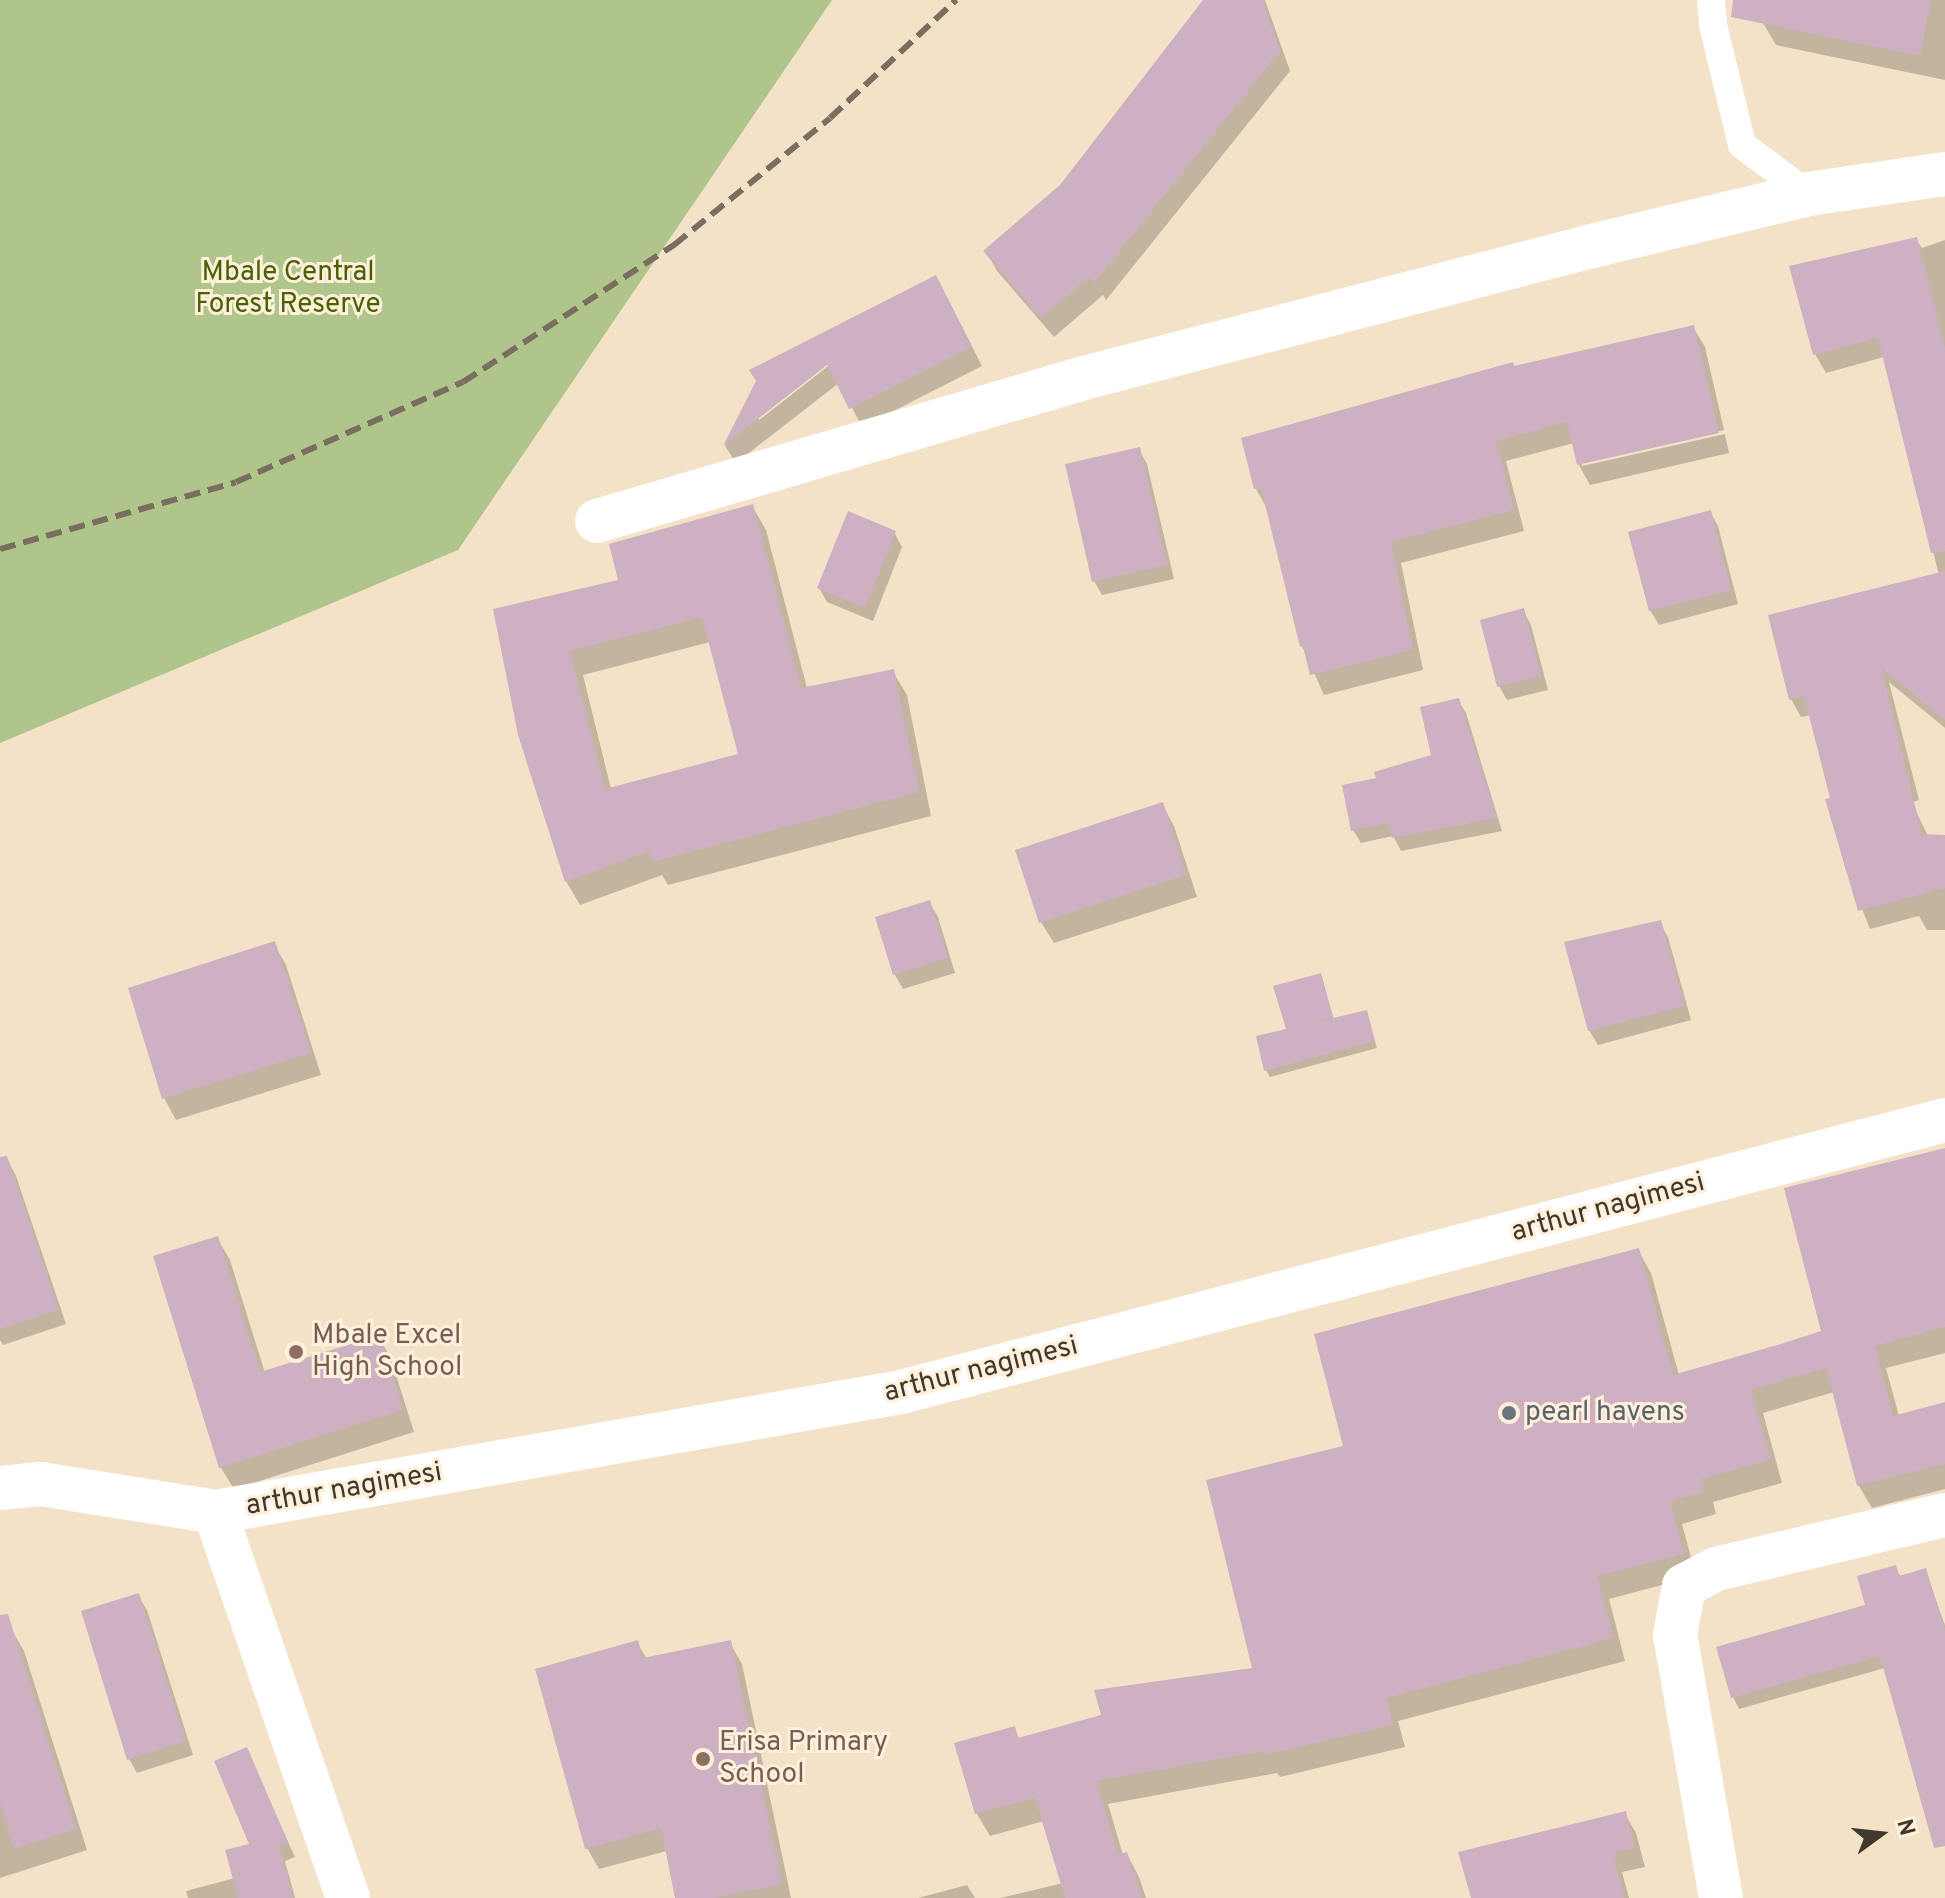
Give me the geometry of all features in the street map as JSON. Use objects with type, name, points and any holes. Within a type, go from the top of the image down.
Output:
[{"type":"street","points":[[597,521],[1084,378],[1808,194],[1945,174]]},
{"type":"street","name":"arthur nagimesi","points":[[0,1488],[41,1484],[215,1512],[901,1392],[1945,1120]]},
{"type":"street","points":[[215,1512],[348,1898]]},
{"type":"street","points":[[1721,1898],[1675,1635],[1684,1586],[1716,1569],[1945,1515]]},
{"type":"lane","points":[[1711,0],[1713,25],[1742,145],[1808,194]]},
{"type":"green space","name":"Mbale Central Forest Reserve","points":[[0,0],[832,0],[458,550],[0,743]]},
{"type":"building","points":[[1203,0],[1262,0],[1280,51],[1094,283],[1091,276],[1041,318],[983,251],[1060,185]]},
{"type":"building","points":[[1733,0],[1931,0],[1920,56],[1731,17]]},
{"type":"building","points":[[1917,237],[1945,347],[1945,551],[1931,553],[1878,338],[1813,355],[1789,266]]},
{"type":"building","points":[[936,275],[972,347],[849,409],[827,365],[723,446],[756,381],[749,370]]},
{"type":"building","points":[[1694,325],[1719,433],[1577,465],[1567,422],[1496,441],[1514,510],[1391,542],[1413,650],[1310,675],[1303,646],[1300,647],[1261,488],[1254,489],[1241,438],[1513,362],[1514,366]]},
{"type":"building","points":[[1140,447],[1167,565],[1092,582],[1065,464]]},
{"type":"building","points":[[753,504],[801,688],[894,669],[919,792],[652,862],[650,851],[565,882],[518,735],[493,609],[618,580],[609,544]],"holes":[[[702,617],[738,754],[605,789],[570,651]]]},
{"type":"building","points":[[1711,510],[1731,590],[1649,611],[1628,532]]},
{"type":"building","points":[[848,511],[896,531],[865,608],[817,588]]},
{"type":"building","points":[[1945,571],[1945,720],[1881,668],[1922,834],[1945,835],[1945,888],[1858,911],[1825,799],[1830,798],[1804,696],[1789,700],[1768,615]]},
{"type":"building","points":[[1524,608],[1541,676],[1497,687],[1480,620]]},
{"type":"building","points":[[1459,698],[1497,818],[1392,838],[1388,823],[1351,831],[1342,785],[1376,778],[1374,772],[1431,755],[1420,707]]},
{"type":"building","points":[[1163,802],[1186,875],[1039,923],[1015,850]]},
{"type":"building","points":[[930,900],[948,958],[893,975],[875,917]]},
{"type":"building","points":[[1661,920],[1685,1006],[1588,1031],[1564,942]]},
{"type":"building","points":[[275,941],[311,1053],[162,1099],[128,988]]},
{"type":"building","points":[[1321,973],[1333,1017],[1303,1025],[1367,1010],[1375,1041],[1264,1071],[1256,1036],[1286,1029],[1273,986]]},
{"type":"building","points":[[1945,1148],[1945,1327],[1875,1346],[1893,1416],[1945,1402],[1945,1464],[1857,1486],[1826,1368],[1751,1390],[1771,1460],[1701,1479],[1705,1492],[1670,1501],[1684,1554],[1597,1576],[1614,1638],[1387,1698],[1393,1725],[1265,1755],[1264,1751],[1097,1781],[1118,1855],[1127,1852],[1142,1898],[1065,1898],[1035,1798],[975,1814],[954,1743],[1015,1726],[1018,1738],[1101,1715],[1094,1690],[1252,1668],[1206,1480],[1343,1446],[1314,1334],[1639,1248],[1673,1375],[1781,1344],[1821,1331],[1784,1188]]},
{"type":"building","points":[[7,1156],[59,1310],[0,1329],[0,1157]]},
{"type":"building","points":[[218,1236],[260,1372],[380,1335],[403,1410],[219,1468],[153,1256]]},
{"type":"building","points":[[1896,1565],[1899,1576],[1926,1568],[1945,1630],[1945,1846],[1934,1848],[1880,1656],[1731,1698],[1716,1647],[1865,1605],[1857,1576]]},
{"type":"building","points":[[139,1593],[186,1741],[127,1760],[81,1611]]},
{"type":"building","points":[[8,1614],[76,1829],[14,1849],[0,1803],[0,1615]]},
{"type":"building","points":[[638,1640],[643,1658],[731,1640],[782,1884],[714,1898],[675,1898],[661,1828],[585,1849],[535,1669]]},
{"type":"building","points":[[247,1747],[288,1842],[279,1846],[293,1898],[238,1898],[225,1850],[249,1844],[214,1761]]},
{"type":"building","points":[[1626,1811],[1635,1848],[1613,1853],[1624,1898],[1471,1898],[1458,1852]]},
{"type":"railway","points":[[0,549],[236,482],[463,382],[674,245],[830,118],[956,0]]},
{"type":"place","name":"Mbale Excel High School","points":[[296,1352]]},
{"type":"place","name":"pearl havens","points":[[1509,1413]]},
{"type":"place","name":"Erisa Primary School","points":[[703,1759]]}]
